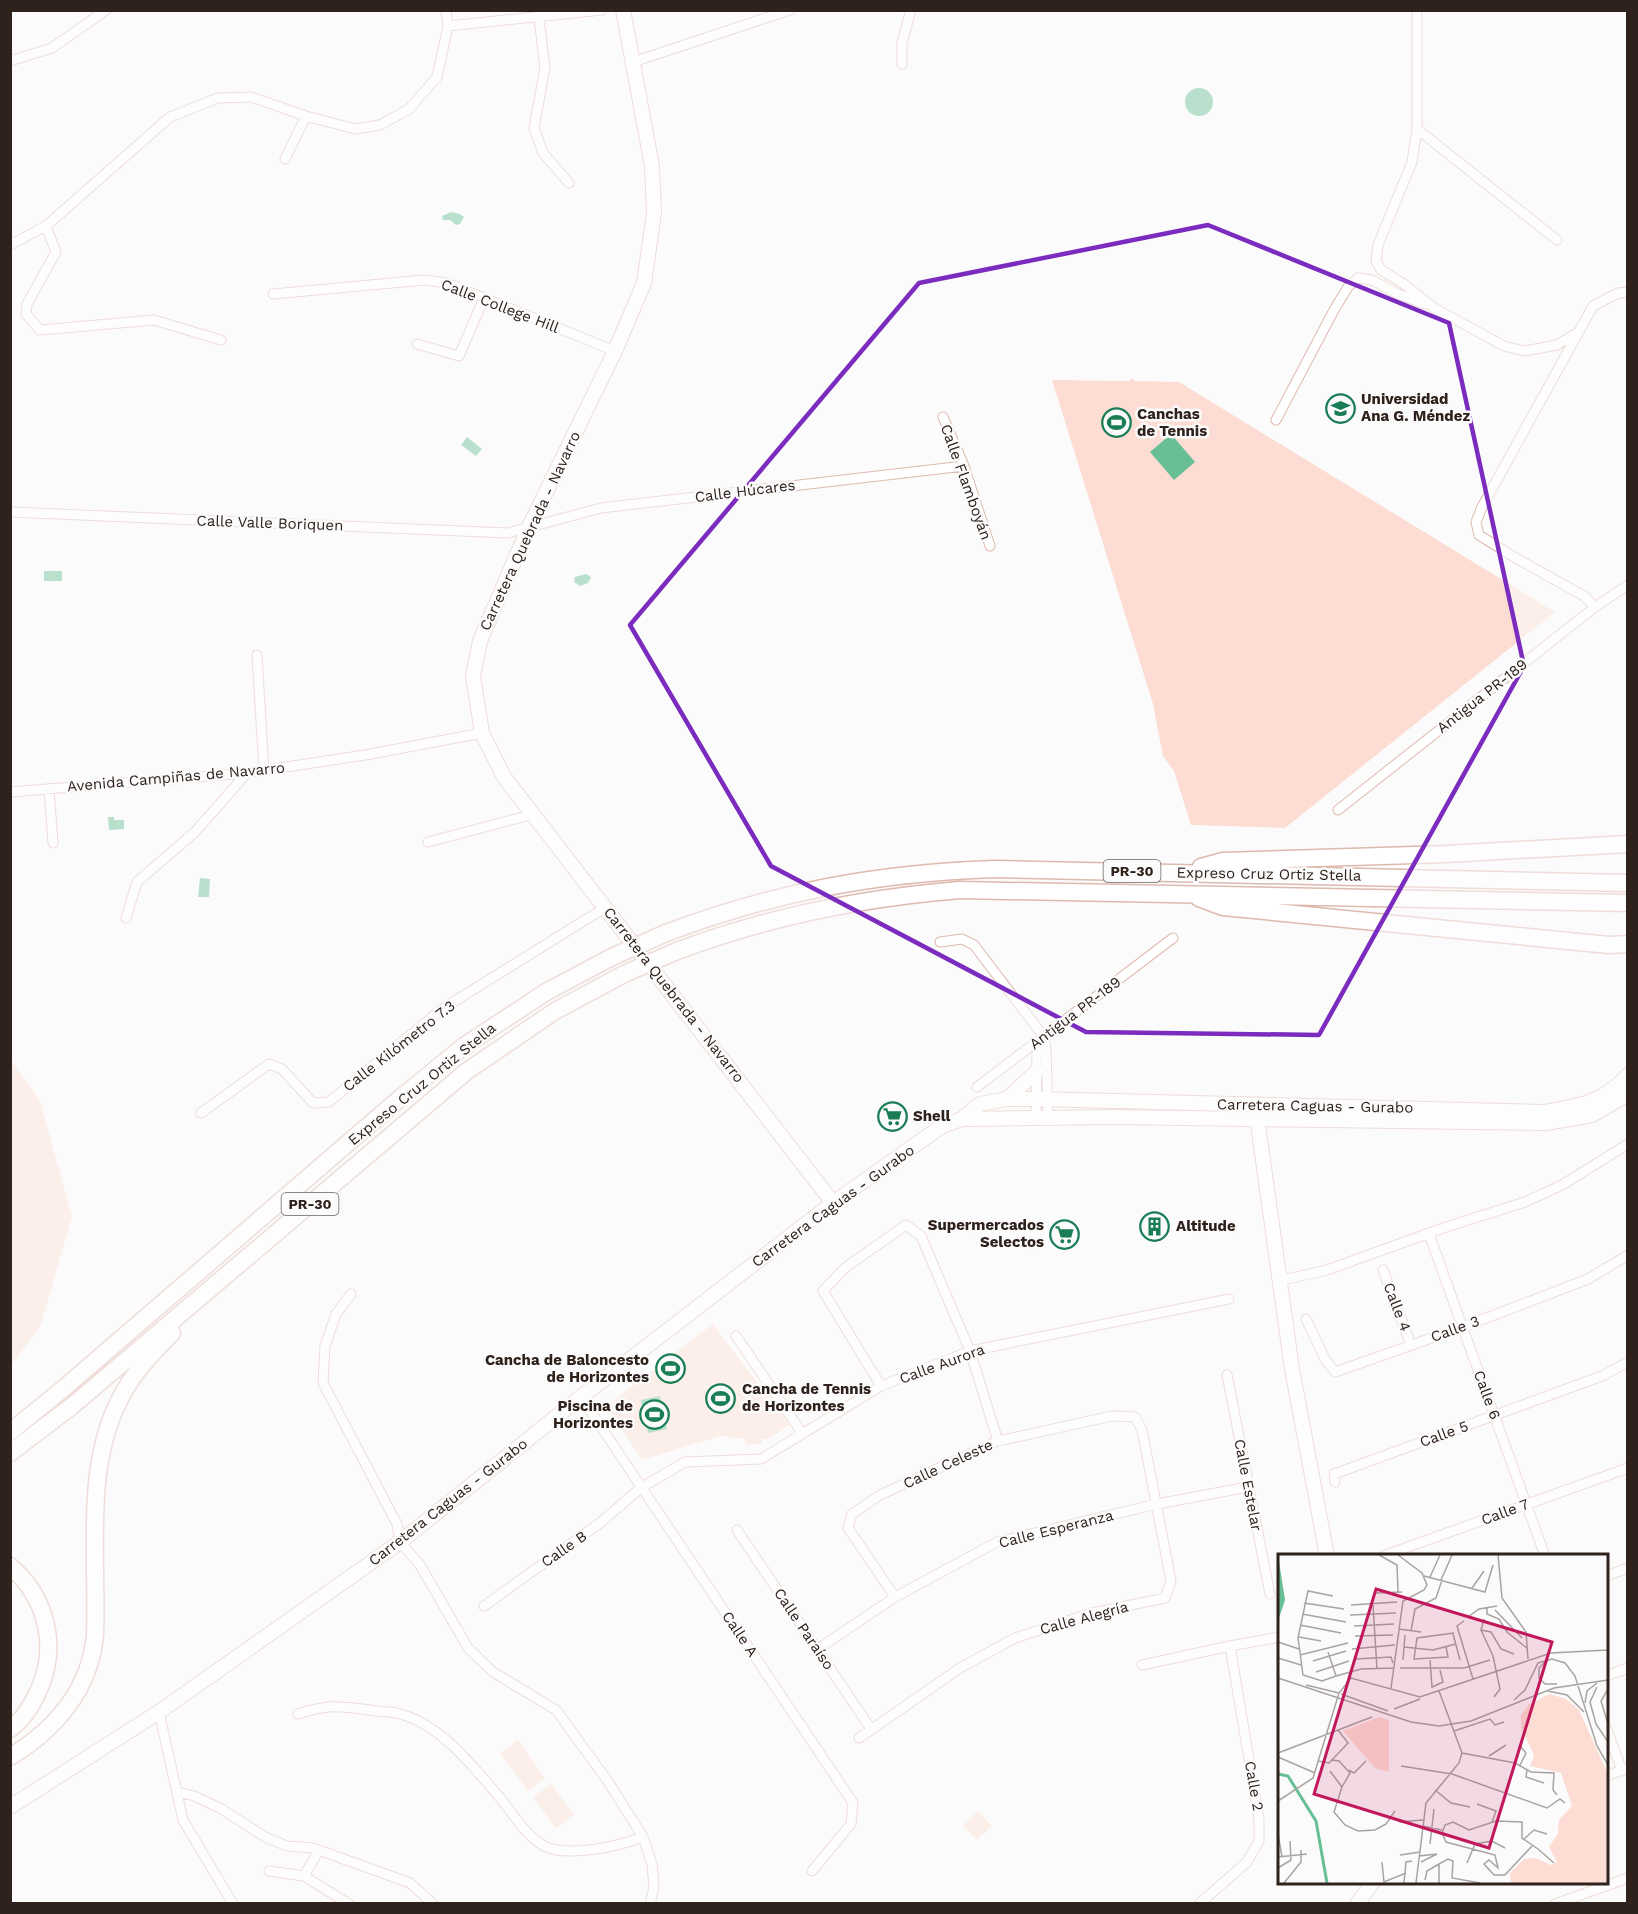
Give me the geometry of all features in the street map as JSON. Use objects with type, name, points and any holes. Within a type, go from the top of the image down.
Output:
[{"type":"highway","points":[[1183,872],[1223,861],[1446,854],[1628,843]]},
{"type":"highway","name":"Expreso Cruz Ortiz Stella","points":[[10,1432],[464,1046],[546,992],[612,957],[666,933],[781,896],[887,876],[994,869],[1628,883]]},
{"type":"highway","name":"Expreso Cruz Ortiz Stella","points":[[10,1453],[72,1406],[467,1071],[555,1011],[624,974],[718,936],[781,917],[843,904],[950,891],[1628,903]]},
{"type":"highway","points":[[1187,894],[1223,907],[1609,945],[1628,944]]},
{"type":"highway","points":[[1609,945],[1628,950]]},
{"type":"highway","points":[[10,1756],[44,1734],[56,1721],[81,1686],[93,1655],[96,1614],[97,1473],[105,1435],[116,1407],[145,1362],[185,1320],[220,1289],[237,1264]]},
{"type":"highway","points":[[10,1566],[30,1586],[38,1600],[44,1615],[50,1644],[44,1680],[23,1717],[10,1729]]},
{"type":"main road","name":"Carretera Quebrada - Navarro","points":[[624,10],[652,166],[654,213],[644,283],[615,351],[528,529],[480,641],[473,676],[482,733],[504,777],[833,1203]]},
{"type":"main road","points":[[1007,1099],[1037,1071]]},
{"type":"main road","name":"Carretera Caguas - Gurabo","points":[[962,1119],[980,1104],[1007,1099],[1544,1112],[1586,1104],[1618,1086],[1628,1075]]},
{"type":"main road","name":"Carretera Caguas - Gurabo","points":[[10,1807],[159,1712],[400,1542],[581,1397],[833,1203],[942,1126],[962,1119],[1042,1118],[1546,1123],[1592,1115],[1628,1094]]},
{"type":"main road","points":[[1256,1105],[1278,1281],[1292,1369],[1328,1554]]},
{"type":"main road","points":[[1357,1904],[1372,1884]]},
{"type":"street","points":[[10,61],[52,48],[106,10]]},
{"type":"street","points":[[10,245],[46,226],[170,117],[218,98],[250,97],[306,116],[356,129],[380,125],[409,109],[437,77],[448,26],[446,10]]},
{"type":"street","points":[[448,26],[538,14],[602,10]]},
{"type":"street","points":[[633,62],[790,10]]},
{"type":"street","points":[[902,64],[902,42],[911,10]]},
{"type":"street","points":[[1418,10],[1417,129],[1412,162],[1378,245],[1376,261],[1381,270],[1404,284],[1434,308]]},
{"type":"street","points":[[538,14],[545,68],[534,128],[543,153],[569,183]]},
{"type":"street","points":[[285,159],[306,116]]},
{"type":"street","points":[[1417,129],[1557,240]]},
{"type":"street","points":[[46,226],[56,252],[27,304],[26,314],[40,330],[154,320],[220,340]]},
{"type":"street","points":[[1276,420],[1334,310],[1348,287],[1358,278],[1372,280],[1398,294],[1434,308],[1504,346],[1524,351],[1557,345],[1579,332]]},
{"type":"street","name":"Calle College Hill","points":[[273,294],[424,280],[447,283],[615,351]]},
{"type":"street","points":[[1595,607],[1584,596],[1479,535],[1476,522],[1482,507],[1593,306],[1618,292],[1628,292]]},
{"type":"street","points":[[417,344],[459,356],[484,298]]},
{"type":"street","name":"Calle Flamboyán","points":[[943,417],[964,466],[990,546]]},
{"type":"street","name":"Calle Húcares","points":[[528,529],[601,508],[964,466]]},
{"type":"street","name":"Calle Valle Boriquen","points":[[10,512],[508,533],[528,529]]},
{"type":"street","name":"Antigua PR-189","points":[[1338,810],[1595,607],[1628,585]]},
{"type":"street","points":[[256,655],[264,770]]},
{"type":"street","name":"Avenida Campiñas de Navarro","points":[[10,792],[247,773],[365,755],[482,733]]},
{"type":"street","points":[[126,918],[136,882],[195,832],[247,773]]},
{"type":"street","points":[[49,789],[53,843]]},
{"type":"street","points":[[428,842],[534,814]]},
{"type":"street","name":"Calle Kilómetro 7.3","points":[[201,1113],[269,1064],[282,1069],[314,1103],[329,1102],[442,1009],[606,907]]},
{"type":"street","name":"Antigua PR-189","points":[[977,1088],[1173,938]]},
{"type":"street","points":[[940,942],[962,939],[974,945],[1044,1037],[1046,1049],[1042,1118]]},
{"type":"street","points":[[1042,1099],[1037,1071],[1037,1053],[1044,1037]]},
{"type":"street","points":[[1278,1281],[1328,1270],[1525,1202],[1563,1185],[1628,1144]]},
{"type":"street","points":[[881,1386],[823,1291],[846,1267],[906,1225],[921,1236],[970,1351],[998,1441]]},
{"type":"street","name":"Calle 6","points":[[1429,1234],[1544,1554]]},
{"type":"street","name":"Calle 3","points":[[1306,1319],[1325,1359],[1335,1372],[1463,1327],[1588,1279],[1628,1255]]},
{"type":"street","name":"Calle 4","points":[[1383,1270],[1411,1345]]},
{"type":"street","points":[[351,1294],[336,1314],[324,1346],[323,1383],[397,1524],[400,1542],[420,1565],[468,1648],[493,1672],[555,1710],[607,1780],[643,1837],[652,1864],[654,1887],[650,1904]]},
{"type":"street","name":"Calle Aurora","points":[[642,1486],[685,1462],[761,1459],[881,1386],[970,1351],[1229,1299]]},
{"type":"street","points":[[736,1336],[802,1433]]},
{"type":"street","name":"Calle 5","points":[[1335,1482],[1334,1473],[1602,1376],[1628,1362]]},
{"type":"street","name":"Calle Estelar","points":[[1227,1375],[1270,1594]]},
{"type":"street","name":"Calle A","points":[[581,1397],[853,1803],[851,1824],[812,1871]]},
{"type":"street","name":"Calle Celeste","points":[[895,1597],[848,1528],[852,1514],[880,1495],[998,1441],[1112,1416],[1135,1417],[1141,1427]]},
{"type":"street","name":"Calle Alegría","points":[[859,1738],[960,1668],[1015,1638],[1092,1613],[1165,1598],[1171,1581],[1141,1427]]},
{"type":"street","name":"Calle 7","points":[[1388,1554],[1628,1468]]},
{"type":"street","name":"Calle B","points":[[483,1606],[600,1523],[642,1486]]},
{"type":"street","name":"Calle Esperanza","points":[[818,1649],[895,1597],[997,1542],[1157,1504],[1248,1487]]},
{"type":"street","name":"Calle Paraíso","points":[[737,1530],[871,1729]]},
{"type":"street","points":[[1608,1575],[1628,1568]]},
{"type":"street","points":[[1142,1665],[1278,1637]]},
{"type":"street","name":"Calle 2","points":[[1199,1904],[1247,1862],[1258,1841],[1259,1819],[1230,1646]]},
{"type":"street","points":[[1608,1675],[1628,1668]]},
{"type":"street","points":[[298,1714],[320,1707],[344,1706],[398,1713],[420,1722],[449,1742],[469,1762],[533,1838],[546,1848],[564,1851],[597,1849],[643,1837]]},
{"type":"street","points":[[159,1712],[183,1820],[233,1904]]},
{"type":"street","points":[[1608,1731],[1625,1769],[1608,1775]]},
{"type":"street","points":[[178,1792],[194,1796],[220,1808],[265,1837],[288,1846],[319,1851],[410,1883],[433,1904]]},
{"type":"street","points":[[304,1876],[319,1851]]},
{"type":"street","points":[[269,1871],[304,1876],[349,1904]]},
{"type":"street","points":[[1555,1904],[1628,1878]]},
{"type":"highlighted area","points":[[1208,225],[1449,323],[1524,666],[1319,1035],[1086,1032],[771,866],[630,625],[919,283]]},
{"type":"shaded area","points":[[1199,88],[1209,92],[1213,102],[1209,112],[1199,116],[1189,112],[1185,102],[1189,92]]},
{"type":"shaded area","points":[[451,212],[464,217],[460,224],[456,225],[450,220],[443,220],[442,216]]},
{"type":"shaded area","points":[[1132,378],[1135,381],[1179,382],[1555,612],[1285,828],[1191,825],[1174,771],[1163,756],[1153,704],[1052,380],[1129,381]]},
{"type":"shaded area","points":[[1171,434],[1195,462],[1174,480],[1150,452]]},
{"type":"shaded area","points":[[467,437],[482,449],[476,456],[461,445]]},
{"type":"shaded area","points":[[44,571],[62,571],[62,581],[44,581]]},
{"type":"shaded area","points":[[586,574],[591,577],[588,583],[580,586],[574,582],[575,577]]},
{"type":"shaded area","points":[[108,817],[114,817],[114,820],[124,820],[124,829],[109,830]]},
{"type":"shaded area","points":[[200,878],[210,879],[209,897],[198,897]]},
{"type":"shaded area","points":[[10,1059],[40,1101],[72,1217],[40,1327],[11,1365]]},
{"type":"shaded area","points":[[713,1324],[789,1425],[769,1439],[762,1439],[762,1443],[746,1445],[745,1439],[720,1436],[642,1460],[606,1406]]},
{"type":"shaded area","name":"Piscina de Horizontes","points":[[660,1396],[667,1429],[648,1433],[641,1400]]},
{"type":"shaded area","points":[[518,1740],[545,1778],[528,1791],[500,1753]]},
{"type":"shaded area","points":[[551,1784],[574,1815],[556,1828],[533,1797]]},
{"type":"shaded area","points":[[978,1811],[992,1826],[977,1840],[963,1825]]},
{"type":"place","name":"Universidad Ana G. Méndez","points":[[1340,408]]},
{"type":"place","name":"Canchas de Tennis","points":[[1116,423]]},
{"type":"place","name":"Shell","points":[[892,1116]]},
{"type":"place","name":"Altitude","points":[[1155,1226]]},
{"type":"place","name":"Supermercados Selectos","points":[[1065,1234]]},
{"type":"place","name":"Cancha de Baloncesto de Horizontes","points":[[670,1369]]},
{"type":"place","name":"Cancha de Tennis de Horizontes","points":[[721,1398]]},
{"type":"place","name":"Piscina de Horizontes","points":[[654,1415]]}]
